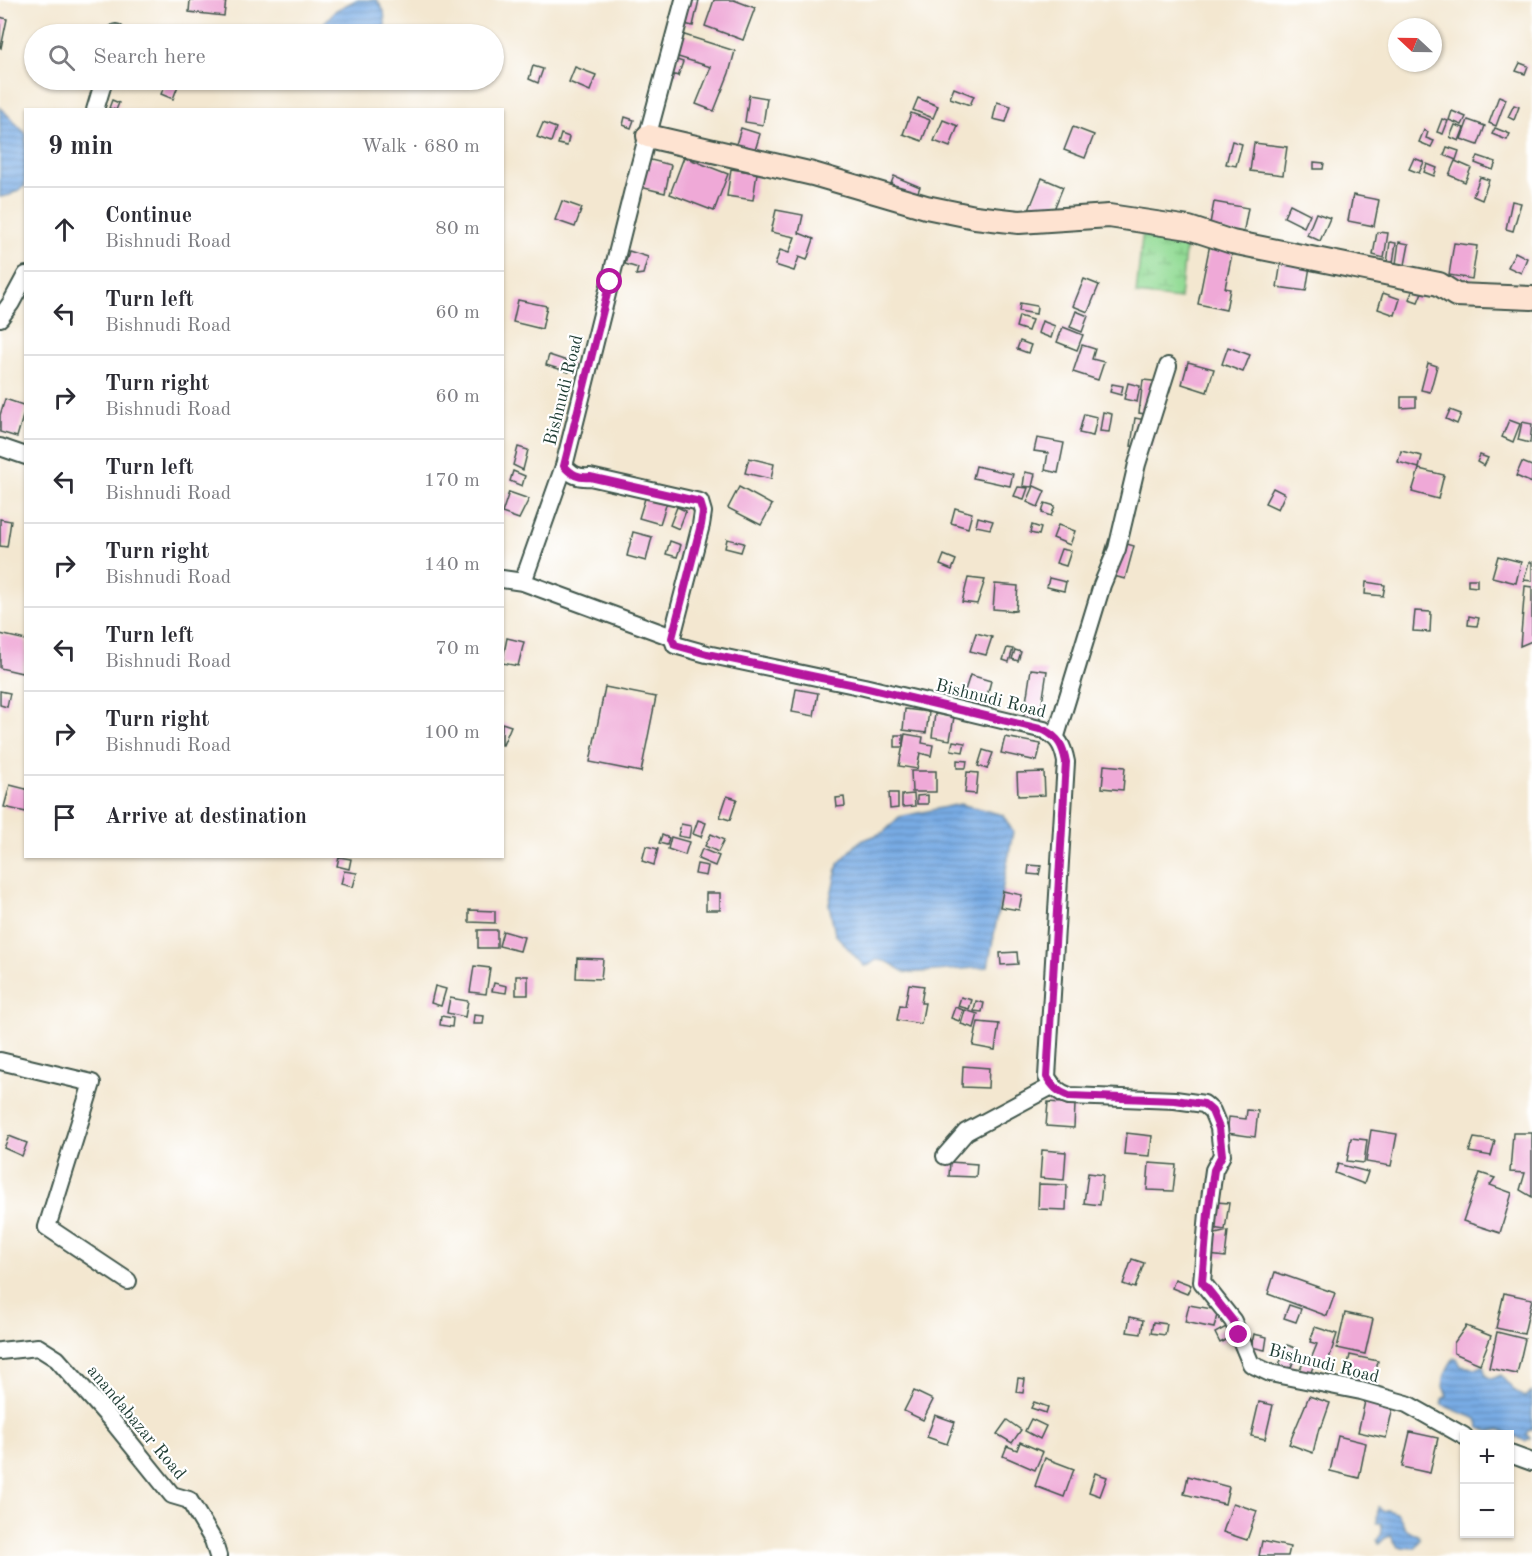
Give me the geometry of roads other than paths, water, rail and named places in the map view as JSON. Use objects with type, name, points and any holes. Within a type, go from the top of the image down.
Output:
[{"type":"street","name":"Bishnudi Road","points":[[684,0],[630,202],[564,466],[570,473],[581,477],[590,477],[700,502],[703,512],[701,525],[672,638],[675,645],[864,687],[1044,730],[1056,736],[1065,752],[1066,762],[1047,1077],[1052,1086],[1060,1093],[1069,1096],[1175,1100],[1204,1104],[1212,1111],[1219,1128],[1222,1155],[1214,1170],[1202,1282],[1233,1321],[1251,1364],[1270,1373],[1361,1391],[1407,1404],[1460,1434]]},
{"type":"street","points":[[95,108],[101,90]]},
{"type":"street","points":[[648,136],[813,174],[926,207],[975,217],[1019,222],[1109,216],[1189,228],[1232,242],[1439,284],[1456,295],[1532,298]]},
{"type":"street","points":[[0,318],[24,279]]},
{"type":"street","points":[[1056,736],[1102,585],[1117,549],[1137,464],[1168,366]]},
{"type":"street","points":[[0,447],[24,455]]},
{"type":"street","points":[[523,582],[564,466]]},
{"type":"street","points":[[504,579],[523,582],[672,638]]},
{"type":"street","points":[[0,1061],[92,1083],[47,1227],[128,1281]]},
{"type":"street","points":[[945,1156],[966,1132],[1052,1086]]},
{"type":"street","name":"anandabazar Road","points":[[0,1351],[38,1347],[57,1359],[114,1423],[172,1495],[189,1500],[213,1540],[218,1556]]},
{"type":"street","points":[[1514,1456],[1532,1462]]},
{"type":"water","points":[[356,0],[377,0],[384,11],[385,24],[323,24],[336,10]]},
{"type":"water","points":[[0,107],[24,132],[24,187],[10,195],[0,197]]},
{"type":"water","points":[[960,804],[1003,815],[1013,832],[988,967],[907,973],[881,960],[864,966],[835,934],[829,904],[838,864],[859,842],[884,832],[899,817]]},
{"type":"water","points":[[1454,1358],[1457,1358],[1461,1366],[1477,1368],[1483,1365],[1486,1376],[1492,1379],[1501,1375],[1514,1390],[1524,1397],[1532,1392],[1532,1430],[1526,1434],[1530,1438],[1525,1441],[1514,1436],[1514,1430],[1484,1430],[1480,1428],[1477,1419],[1442,1405],[1443,1399],[1447,1396],[1444,1382]]},
{"type":"water","points":[[1378,1507],[1384,1512],[1388,1510],[1398,1514],[1405,1528],[1419,1536],[1420,1540],[1415,1548],[1398,1547],[1391,1536],[1379,1544],[1377,1540],[1382,1523],[1377,1523]]}]
